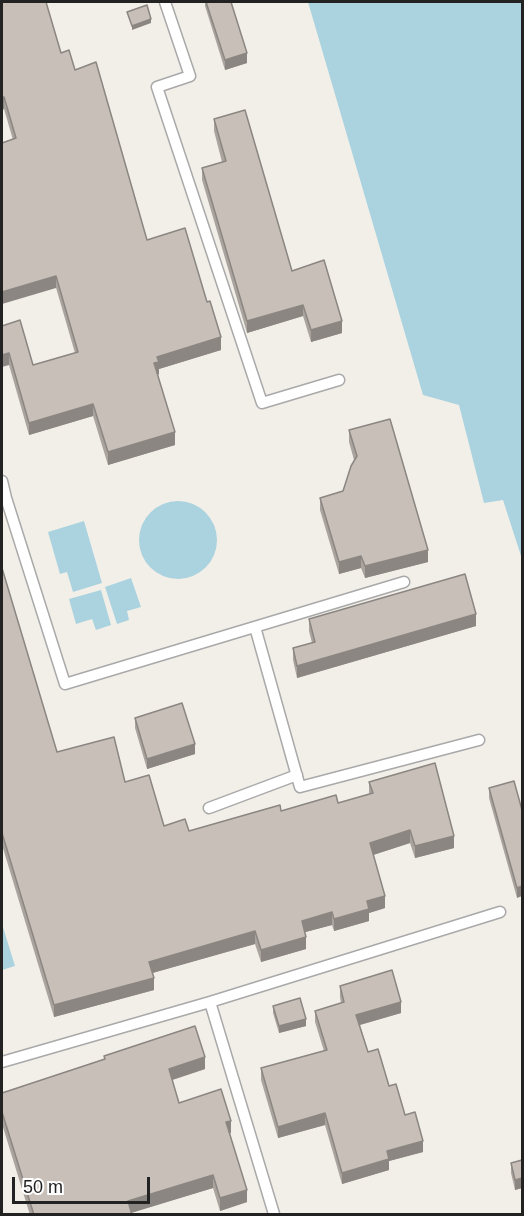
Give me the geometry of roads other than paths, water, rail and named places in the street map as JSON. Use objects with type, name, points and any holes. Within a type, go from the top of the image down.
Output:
[{"type":"lane","points":[[165,2],[190,76],[157,87],[262,403],[339,380]]},
{"type":"lane","points":[[2,481],[4,498],[65,684],[404,582]]},
{"type":"lane","points":[[255,627],[300,787],[479,740]]},
{"type":"lane","points":[[209,808],[297,775]]},
{"type":"lane","points":[[2,1062],[210,1002],[500,912]]},
{"type":"lane","points":[[210,1002],[274,1215]]},
{"type":"water","points":[[308,2],[522,2],[522,559],[503,500],[484,503],[459,405],[423,395]]},
{"type":"water","points":[[170,501],[186,501],[200,507],[211,518],[217,532],[217,548],[211,562],[200,573],[186,579],[170,579],[156,573],[145,562],[139,548],[139,532],[145,518],[156,507]]},
{"type":"water","points":[[84,521],[102,583],[73,592],[67,572],[60,574],[48,532]]},
{"type":"water","points":[[131,578],[141,607],[127,611],[129,620],[117,624],[105,587]]},
{"type":"water","points":[[101,590],[111,625],[96,630],[92,619],[76,624],[69,599]]},
{"type":"water","points":[[2,924],[15,966],[2,970]]}]
